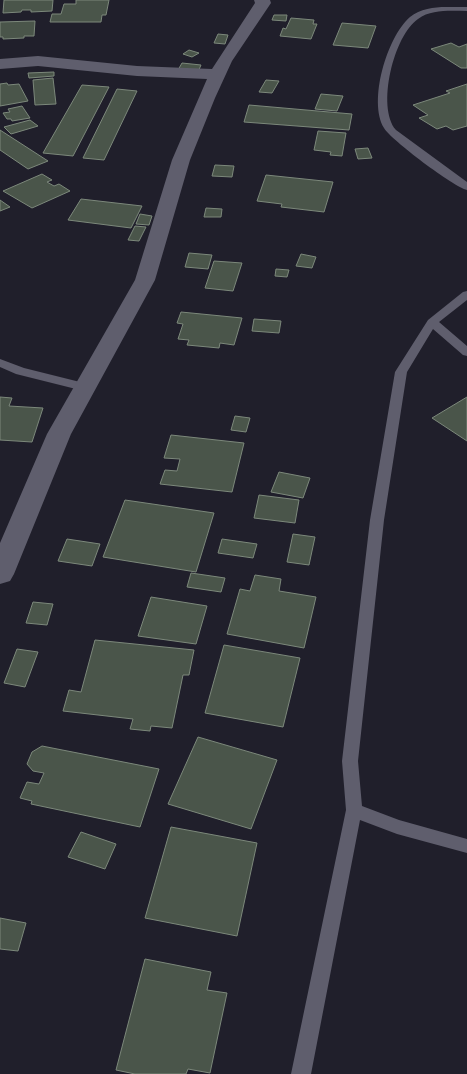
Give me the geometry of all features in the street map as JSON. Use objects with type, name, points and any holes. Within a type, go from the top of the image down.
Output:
[{"type":"street","points":[[0,574],[59,434],[145,280],[181,160],[206,98],[224,61],[264,3],[262,0]]},
{"type":"street","points":[[0,64],[38,62],[137,71],[218,74]]},
{"type":"lane","points":[[467,9],[424,12],[406,26],[390,56],[383,80],[383,107],[389,128],[430,161],[467,187]]},
{"type":"lane","points":[[301,1074],[354,810],[350,761],[377,520],[401,372],[432,322],[467,294]]},
{"type":"lane","points":[[432,322],[467,352]]},
{"type":"lane","points":[[0,363],[20,371],[84,387]]},
{"type":"lane","points":[[354,810],[397,827],[467,846]]},
{"type":"building","points":[[4,0],[53,0],[52,11],[31,12],[31,10],[22,10],[21,12],[3,13]]},
{"type":"building","points":[[76,0],[109,0],[106,15],[102,15],[101,22],[50,22],[52,14],[61,14],[64,4],[76,4]]},
{"type":"building","points":[[274,15],[287,15],[286,21],[272,20]]},
{"type":"building","points":[[291,18],[314,20],[313,24],[317,24],[311,39],[280,36],[283,28],[286,29]]},
{"type":"building","points":[[35,21],[34,36],[3,39],[3,37],[0,37],[0,22]]},
{"type":"building","points":[[342,23],[376,26],[368,48],[333,45]]},
{"type":"building","points":[[218,34],[228,35],[225,44],[214,43]]},
{"type":"building","points":[[451,43],[459,47],[467,44],[467,68],[461,68],[431,49]]},
{"type":"building","points":[[189,50],[199,53],[192,57],[183,54]]},
{"type":"building","points":[[182,63],[201,65],[198,72],[178,70]]},
{"type":"building","points":[[54,72],[54,76],[29,78],[28,73]]},
{"type":"building","points":[[53,78],[56,104],[35,105],[33,80]]},
{"type":"building","points":[[266,80],[279,81],[272,93],[259,92]]},
{"type":"building","points":[[7,83],[8,85],[19,84],[28,101],[0,106],[0,84]]},
{"type":"building","points":[[467,84],[467,126],[453,130],[446,126],[437,129],[419,118],[428,115],[413,105],[450,93],[446,91]]},
{"type":"building","points":[[82,85],[109,87],[73,156],[43,153]]},
{"type":"building","points":[[117,89],[137,91],[104,160],[83,158]]},
{"type":"building","points":[[321,94],[343,96],[337,111],[315,109]]},
{"type":"building","points":[[249,105],[352,114],[349,130],[244,122]]},
{"type":"building","points":[[22,106],[30,118],[12,121],[7,119],[3,113],[10,112],[8,109]]},
{"type":"building","points":[[30,120],[38,126],[11,134],[4,127]]},
{"type":"building","points":[[0,130],[48,161],[28,169],[0,150]]},
{"type":"building","points":[[318,131],[346,133],[342,156],[330,155],[331,152],[314,150]]},
{"type":"building","points":[[368,148],[372,158],[358,159],[355,149]]},
{"type":"building","points":[[215,165],[234,166],[232,177],[212,176]]},
{"type":"building","points":[[42,174],[52,180],[47,182],[54,186],[59,184],[70,191],[32,208],[3,191]]},
{"type":"building","points":[[266,175],[333,182],[324,212],[281,207],[282,204],[257,201]]},
{"type":"building","points":[[81,199],[142,206],[131,228],[68,220]]},
{"type":"building","points":[[0,200],[10,207],[0,211]]},
{"type":"building","points":[[206,208],[222,209],[221,217],[204,217]]},
{"type":"building","points":[[140,214],[152,216],[149,225],[136,224]]},
{"type":"building","points":[[135,226],[146,227],[139,241],[128,240]]},
{"type":"building","points":[[189,253],[212,255],[208,269],[185,267]]},
{"type":"building","points":[[301,254],[316,257],[312,268],[296,266]]},
{"type":"building","points":[[214,261],[242,263],[233,291],[205,288]]},
{"type":"building","points":[[276,269],[289,270],[287,277],[275,276]]},
{"type":"building","points":[[181,312],[242,318],[234,345],[220,343],[219,348],[187,345],[189,340],[178,339],[183,324],[177,323]]},
{"type":"building","points":[[254,319],[281,321],[279,333],[252,331]]},
{"type":"building","points":[[0,397],[12,398],[9,406],[43,408],[32,442],[0,440]]},
{"type":"building","points":[[467,397],[467,441],[432,418]]},
{"type":"building","points":[[235,416],[250,418],[246,432],[231,430]]},
{"type":"building","points":[[171,435],[244,443],[232,492],[160,484],[165,470],[177,471],[180,459],[164,458]]},
{"type":"building","points":[[279,472],[310,478],[303,498],[271,492]]},
{"type":"building","points":[[259,495],[299,500],[295,523],[254,518]]},
{"type":"building","points":[[125,500],[214,513],[196,572],[103,557]]},
{"type":"building","points":[[293,534],[315,537],[309,565],[287,562]]},
{"type":"building","points":[[67,539],[100,544],[92,566],[58,561]]},
{"type":"building","points":[[222,539],[257,544],[253,558],[218,553]]},
{"type":"building","points":[[191,573],[225,578],[221,592],[187,587]]},
{"type":"building","points":[[255,575],[281,579],[279,591],[316,597],[304,648],[227,634],[240,589],[250,591]]},
{"type":"building","points":[[151,597],[207,606],[196,644],[138,636]]},
{"type":"building","points":[[33,602],[53,604],[47,625],[26,623]]},
{"type":"building","points":[[95,640],[194,650],[189,675],[183,675],[172,728],[151,726],[150,731],[130,729],[133,719],[63,711],[69,690],[81,692]]},
{"type":"building","points":[[224,645],[300,658],[283,727],[205,713]]},
{"type":"building","points":[[17,649],[38,652],[25,687],[4,683]]},
{"type":"building","points":[[198,737],[277,760],[251,829],[168,804]]},
{"type":"building","points":[[42,746],[159,769],[140,827],[31,804],[32,801],[20,798],[27,782],[39,784],[44,773],[33,771],[27,764],[32,752]]},
{"type":"building","points":[[171,827],[257,843],[237,936],[145,918]]},
{"type":"building","points":[[81,832],[116,844],[105,869],[68,857]]},
{"type":"building","points":[[0,918],[26,923],[18,951],[0,949]]},
{"type":"building","points":[[145,959],[211,972],[207,990],[227,993],[210,1073],[188,1069],[186,1074],[135,1074],[116,1070]]}]
